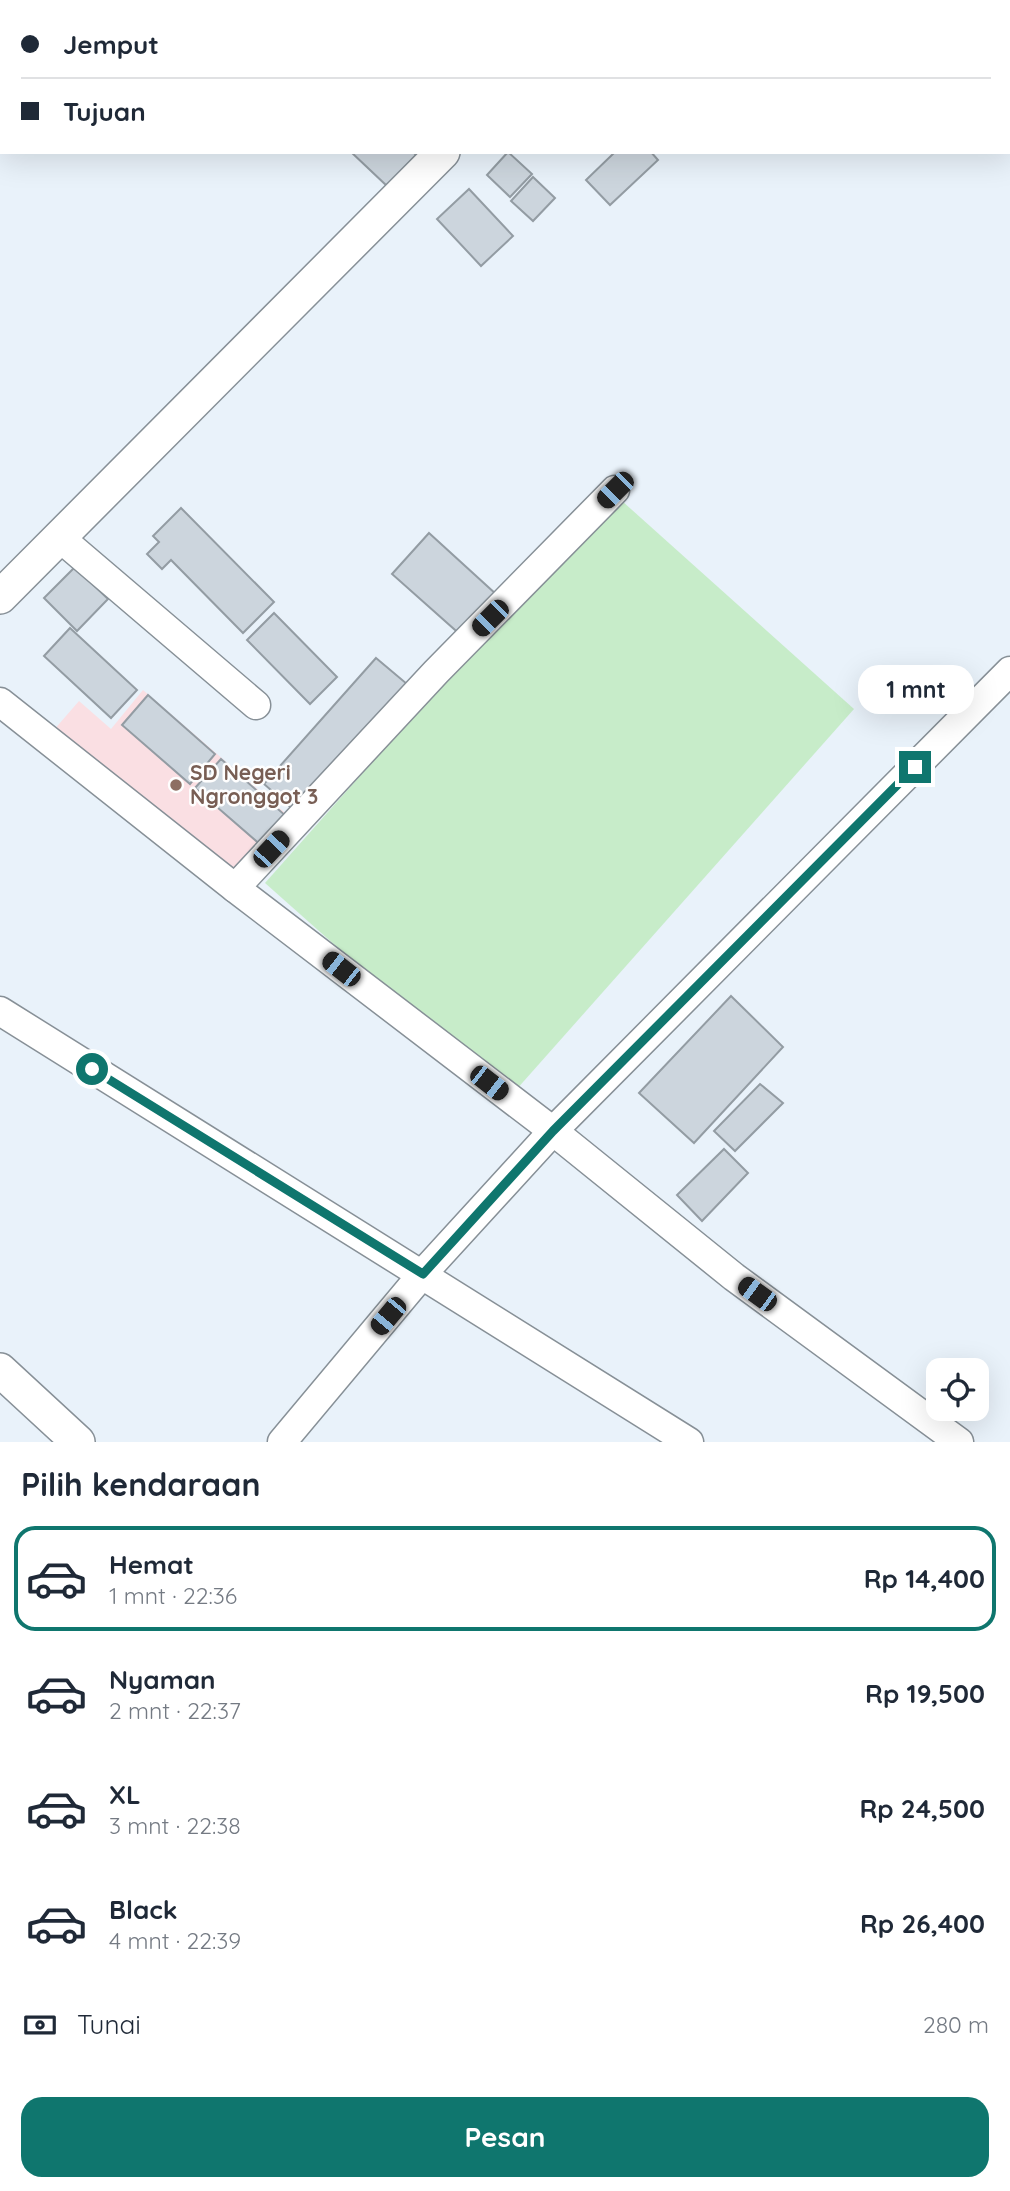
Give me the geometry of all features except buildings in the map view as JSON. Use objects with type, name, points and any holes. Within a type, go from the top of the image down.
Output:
[{"type":"street","points":[[0,597],[441,154]]},
{"type":"street","points":[[235,888],[436,672],[615,490]]},
{"type":"street","points":[[59,537],[256,705]]},
{"type":"street","points":[[282,1442],[428,1268],[553,1131],[1010,671]]},
{"type":"street","points":[[0,702],[235,888],[553,1131],[734,1277],[959,1442]]},
{"type":"street","points":[[0,1011],[428,1268],[688,1442]]},
{"type":"street","points":[[0,1370],[78,1442]]},
{"type":"shaded area","name":"SD Negeri Ngronggot 3","points":[[143,690],[291,818],[234,878],[46,739],[79,701],[111,729]]},
{"type":"green space","points":[[612,492],[854,709],[508,1099],[265,883]]},
{"type":"place","name":"SD Negeri Ngronggot 3","points":[[176,785]]},
{"type":"route","points":[[92,1069],[423,1274],[553,1131],[915,767]]}]
